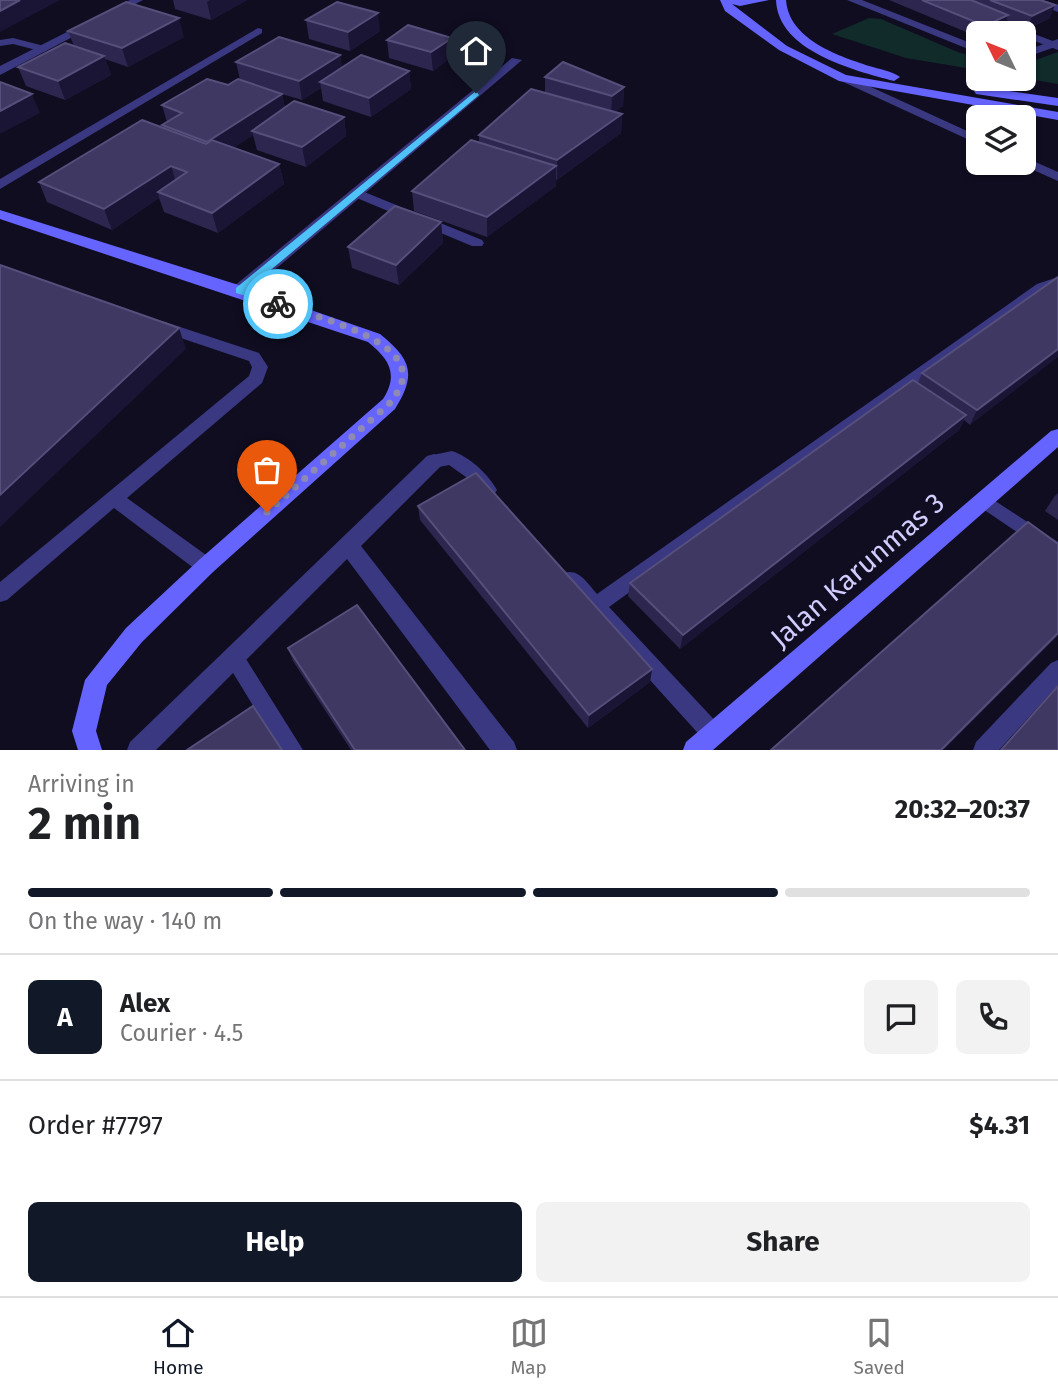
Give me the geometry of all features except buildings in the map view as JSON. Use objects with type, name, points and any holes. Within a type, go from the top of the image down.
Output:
[{"type":"street","points":[[0,71],[138,0]]},
{"type":"street","points":[[726,0],[740,4],[764,0]]},
{"type":"street","points":[[726,0],[729,9],[783,48],[844,78],[1058,116]]},
{"type":"street","points":[[781,0],[780,7],[787,24],[805,42],[878,74],[1058,102]]},
{"type":"street","points":[[852,0],[966,45]]},
{"type":"street","points":[[1033,0],[1058,9]]},
{"type":"street","points":[[0,185],[258,31]]},
{"type":"street","points":[[1036,51],[1056,44]]},
{"type":"street","points":[[831,55],[844,78]]},
{"type":"street","points":[[239,290],[516,60]]},
{"type":"street","points":[[0,214],[239,290],[374,338],[390,350],[402,369],[401,388],[389,404],[206,566],[134,635],[97,680],[85,731],[90,750]]},
{"type":"street","name":"Jalan Karunmas 3","points":[[695,750],[1058,436]]},
{"type":"street","points":[[139,750],[434,461]]},
{"type":"street","points":[[349,546],[505,750]]},
{"type":"lane","points":[[978,15],[1056,44]]},
{"type":"lane","points":[[0,43],[13,41],[44,49]]},
{"type":"lane","points":[[844,78],[966,134]]},
{"type":"lane","points":[[1036,167],[1058,177]]},
{"type":"lane","points":[[356,193],[477,243]]},
{"type":"lane","points":[[596,606],[1042,287],[1058,282]]},
{"type":"lane","points":[[0,594],[256,379],[260,367],[254,357],[152,323]]},
{"type":"lane","points":[[434,461],[452,458],[472,472],[498,501]]},
{"type":"lane","points":[[115,499],[206,566]]},
{"type":"lane","points":[[983,500],[1058,552]]},
{"type":"lane","points":[[560,567],[713,734]]},
{"type":"lane","points":[[234,659],[292,750]]},
{"type":"lane","points":[[984,750],[1058,670]]},
{"type":"green space","points":[[869,18],[881,19],[966,54],[966,68],[906,58],[832,34]]},
{"type":"green space","points":[[1058,52],[1058,84],[1036,80],[1036,60]]},
{"type":"way so far","points":[[267,512],[389,404],[401,388],[402,369],[390,350],[374,338],[278,304]]},
{"type":"route","points":[[278,304],[239,290],[476,93]]}]
